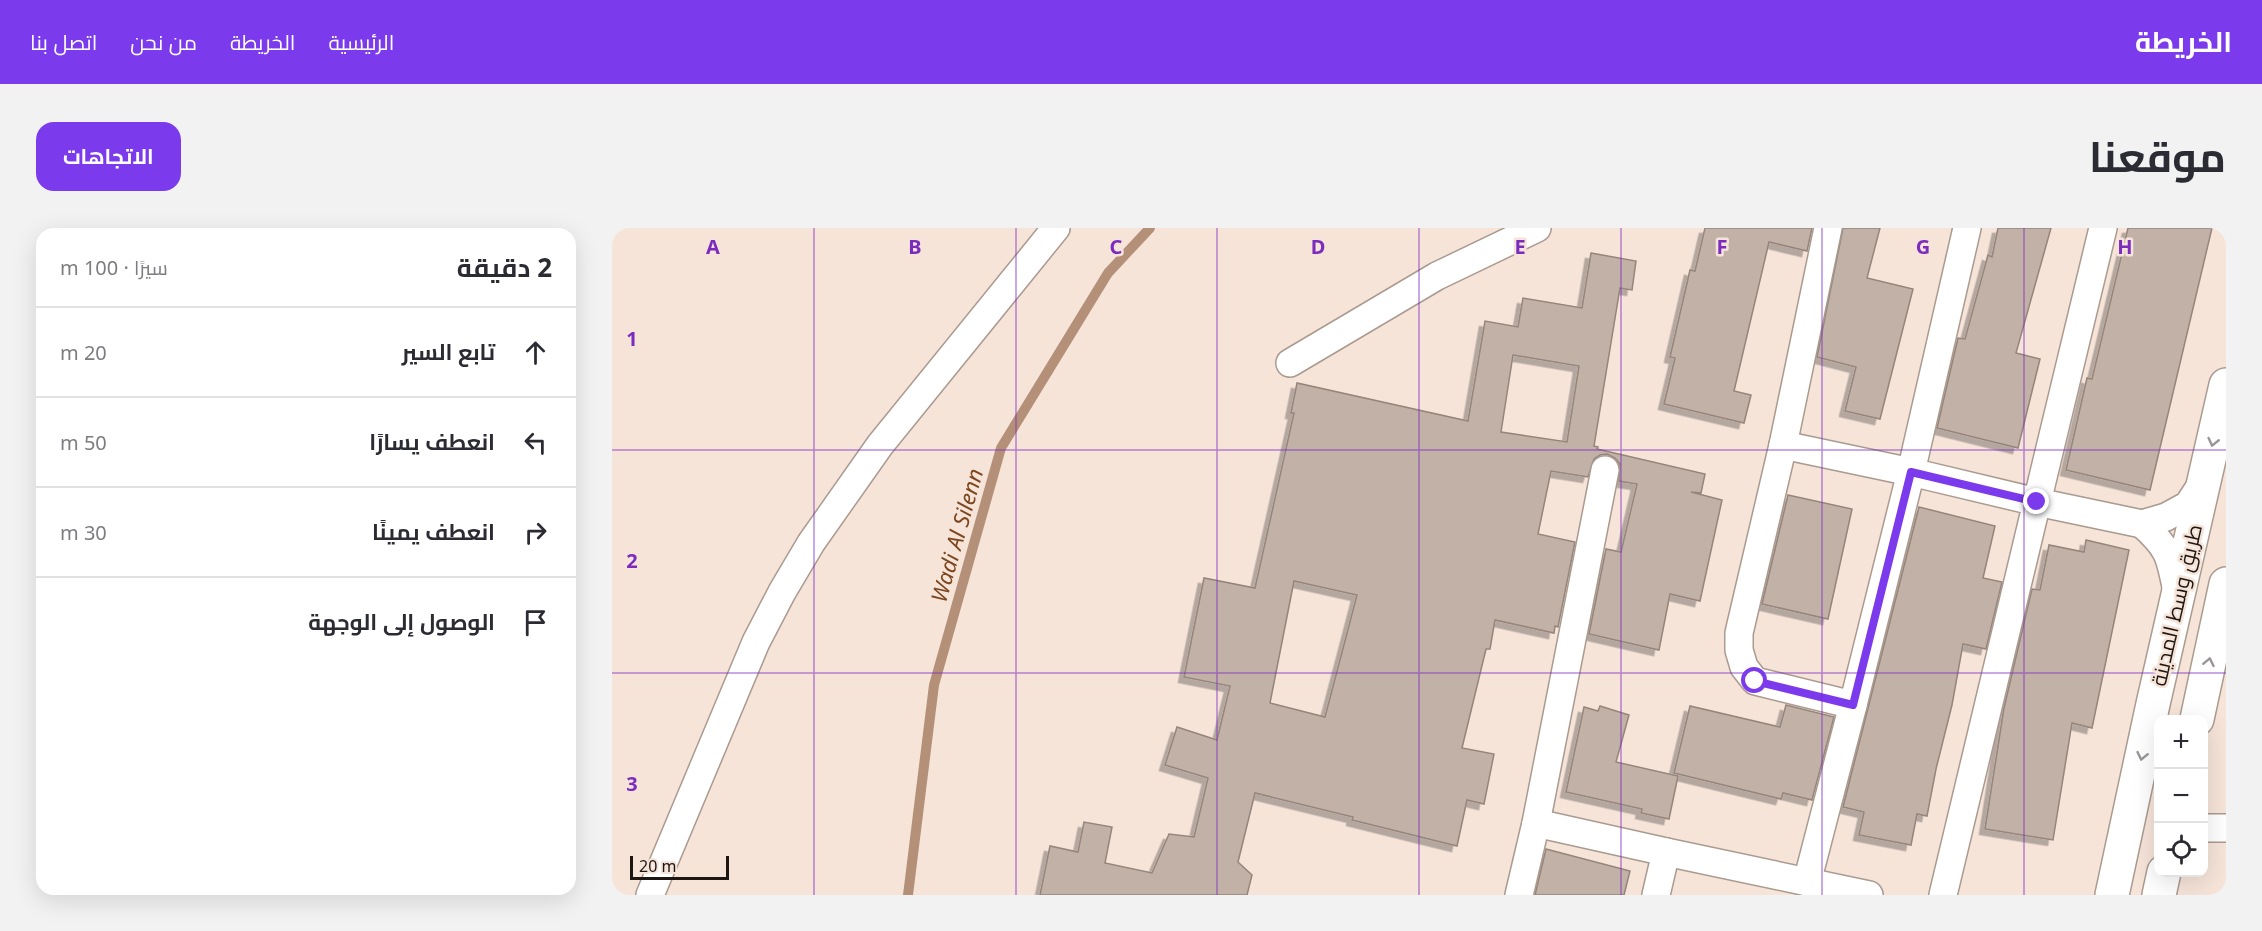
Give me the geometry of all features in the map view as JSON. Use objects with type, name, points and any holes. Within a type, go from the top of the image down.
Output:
[{"type":"main road","name":"طريق وسط المدينة","points":[[2111,890],[2226,386]]},
{"type":"main road","name":"طريق وسط المدينة","points":[[2198,715],[2226,584]]},
{"type":"main road","points":[[2159,895],[2163,877]]},
{"type":"street","points":[[650,895],[756,642],[811,543],[880,446],[1056,228]]},
{"type":"street","points":[[1290,363],[1437,276],[1537,228]]},
{"type":"street","points":[[1828,228],[1783,446],[1738,633],[1739,650],[1744,667],[1755,681],[1853,705]]},
{"type":"street","points":[[1795,885],[1853,705],[1911,472],[1967,228]]},
{"type":"street","points":[[1943,895],[2103,228]]},
{"type":"street","points":[[1783,446],[2142,524],[2166,517],[2188,505],[2204,481]]},
{"type":"street","points":[[1519,895],[1536,822],[1605,470]]},
{"type":"street","points":[[2142,524],[2160,541],[2170,558],[2178,596]]},
{"type":"street","points":[[1536,822],[1795,885],[1869,895]]},
{"type":"street","points":[[2208,828],[2226,828]]},
{"type":"street","points":[[1656,895],[1666,852]]},
{"type":"building","points":[[1705,228],[1812,228],[1807,251],[1769,242],[1734,391],[1751,395],[1744,423],[1664,404],[1675,358],[1670,357],[1690,270],[1695,271]]},
{"type":"building","points":[[1843,228],[1880,228],[1867,278],[1913,289],[1880,419],[1845,411],[1856,367],[1817,357]]},
{"type":"building","points":[[1998,228],[2051,228],[2016,353],[2040,359],[2018,448],[1937,428],[1958,338],[1965,339],[1988,255],[1992,257]]},
{"type":"building","points":[[2128,228],[2212,228],[2150,490],[2066,470],[2087,378],[2092,379]]},
{"type":"building","points":[[1591,253],[1636,261],[1632,290],[1620,288],[1594,446],[1598,447],[1597,449],[1705,474],[1701,493],[1691,492],[1722,500],[1700,601],[1670,594],[1659,650],[1589,634],[1606,549],[1621,552],[1637,484],[1619,481],[1620,464],[1607,454],[1594,459],[1588,477],[1551,471],[1538,534],[1575,542],[1558,627],[1555,626],[1554,633],[1495,620],[1490,649],[1486,649],[1462,748],[1494,754],[1484,804],[1467,800],[1457,846],[1255,793],[1238,862],[1252,875],[1247,895],[1040,895],[1050,846],[1078,852],[1084,822],[1112,827],[1105,863],[1152,873],[1169,834],[1194,837],[1208,778],[1165,765],[1177,727],[1217,740],[1230,686],[1184,677],[1204,578],[1255,588],[1294,413],[1291,413],[1297,383],[1468,421],[1485,321],[1518,327],[1523,298],[1582,308]],"holes":[[[1513,355],[1579,366],[1567,442],[1501,432]],[[1294,581],[1357,595],[1325,717],[1270,703]]]},
{"type":"building","points":[[1788,495],[1852,509],[1828,619],[1762,604]]},
{"type":"building","points":[[1919,507],[1995,526],[1983,578],[2002,582],[1986,649],[1963,644],[1927,816],[1917,814],[1911,845],[1859,835],[1864,812],[1843,807]]},
{"type":"building","points":[[2086,540],[2129,550],[2092,728],[2072,723],[2053,840],[1985,829],[2004,708],[2032,589],[2040,590],[2049,545],[2084,552]]},
{"type":"building","points":[[1786,705],[1834,717],[1812,800],[1783,793],[1781,799],[1674,773],[1690,706],[1780,727]]},
{"type":"building","points":[[1600,706],[1629,715],[1616,762],[1678,776],[1669,819],[1641,813],[1642,809],[1566,792],[1584,707],[1598,711]]},
{"type":"building","points":[[1546,849],[1630,871],[1624,895],[1535,895]]},
{"type":"waterway","name":"Wadi Al Silenn","points":[[908,895],[934,685],[1001,448],[1108,273],[1150,228]]},
{"type":"route","points":[[1755,681],[1853,705],[1911,472],[2037,502]]}]
